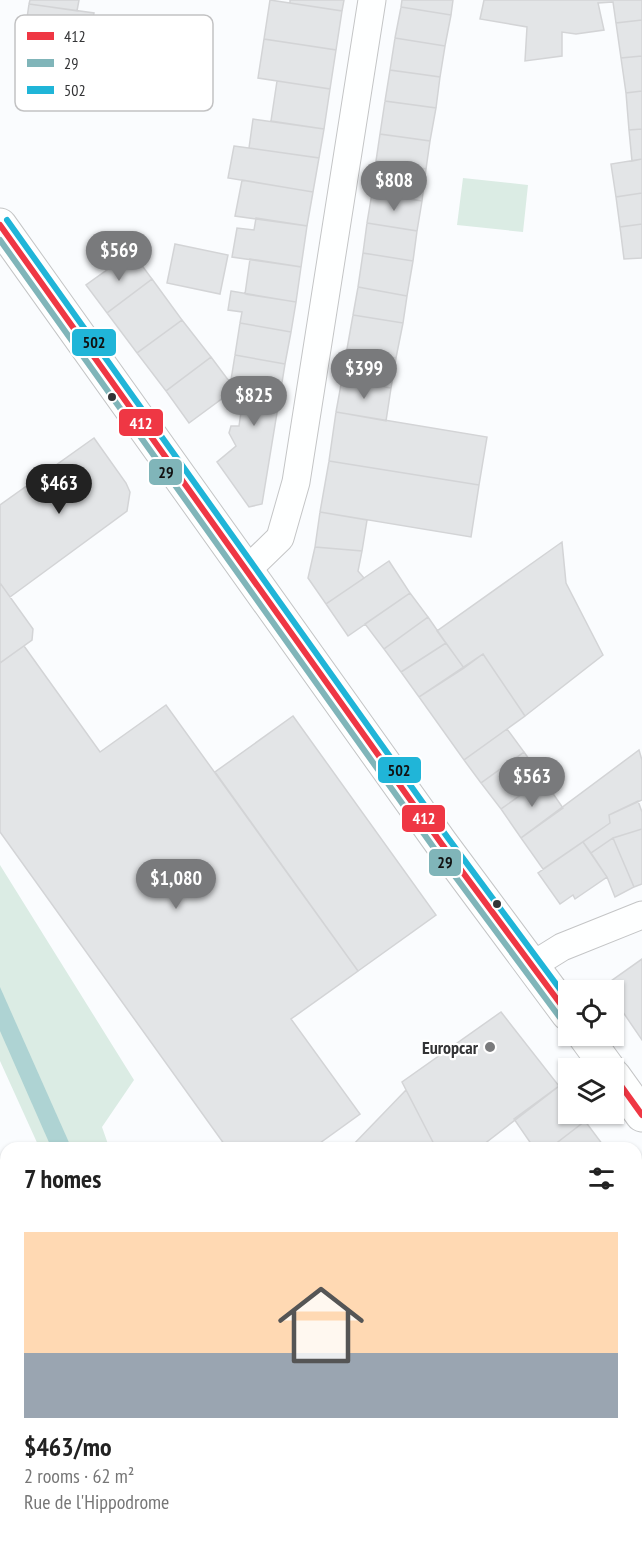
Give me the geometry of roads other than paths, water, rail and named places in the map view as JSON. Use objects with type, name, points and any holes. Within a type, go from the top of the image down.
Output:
[{"type":"main road","points":[[0,225],[441,843],[558,1000]]},
{"type":"main road","points":[[624,1090],[642,1116]]},
{"type":"street","points":[[247,570],[280,538],[296,482],[372,0]]},
{"type":"street","points":[[533,965],[562,947],[642,915]]},
{"type":"water","points":[[0,987],[69,1142],[49,1142],[0,1031]]},
{"type":"place","name":"Europcar","points":[[490,1047]]}]
